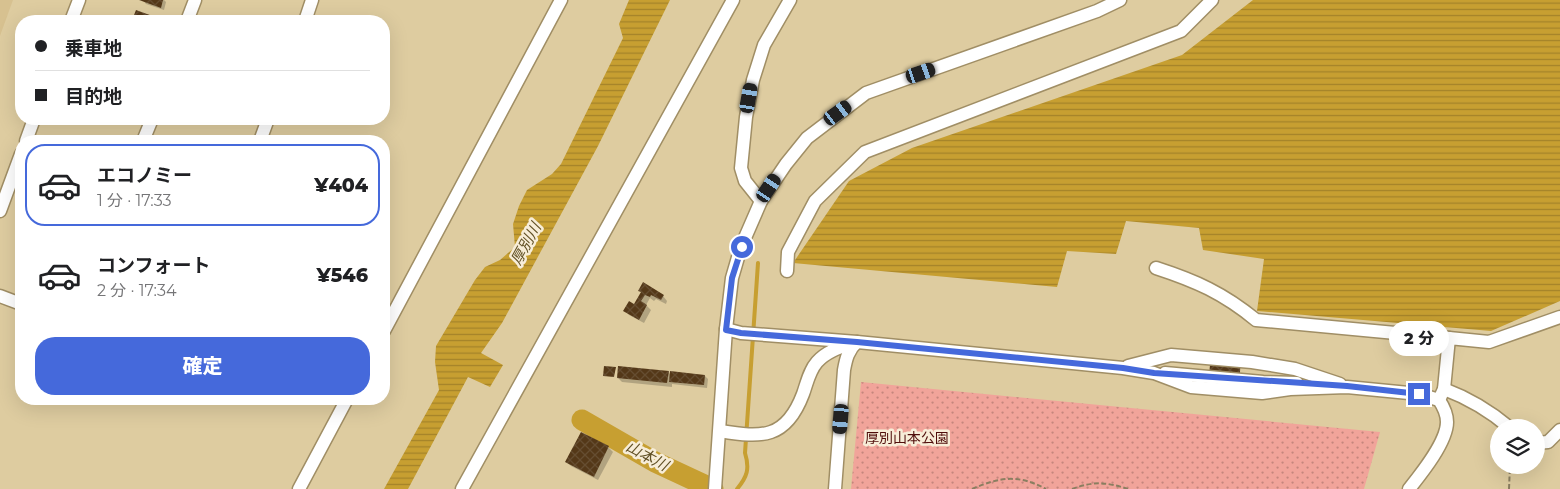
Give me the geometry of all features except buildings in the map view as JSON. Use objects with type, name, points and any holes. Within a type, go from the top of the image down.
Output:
[{"type":"street","points":[[73,15],[79,0]]},
{"type":"street","points":[[189,15],[195,0]]},
{"type":"street","points":[[306,15],[312,0]]},
{"type":"street","points":[[390,320],[562,0]]},
{"type":"street","points":[[462,489],[733,0]]},
{"type":"street","points":[[761,201],[745,181],[741,168],[746,117],[753,80],[764,45],[790,0]]},
{"type":"street","points":[[715,489],[726,330],[732,278],[742,247],[761,201],[786,164],[807,138],[866,93],[1098,12],[1120,0]]},
{"type":"street","points":[[787,271],[788,252],[815,201],[865,152],[1181,31],[1212,0]]},
{"type":"street","points":[[0,210],[15,170]]},
{"type":"street","points":[[1156,268],[1190,279],[1233,302],[1256,320],[1489,342],[1560,317]]},
{"type":"street","points":[[0,296],[15,302]]},
{"type":"street","points":[[726,330],[741,333],[857,342],[1123,368],[1154,373],[1191,387],[1262,394],[1290,389],[1347,386],[1419,394],[1457,394],[1491,412],[1499,419]]},
{"type":"street","points":[[1409,489],[1433,455],[1443,437],[1447,422],[1442,395],[1449,338]]},
{"type":"street","points":[[720,431],[735,434],[761,435],[778,429],[788,422],[797,410],[810,372],[817,362],[833,350],[857,342]]},
{"type":"street","points":[[835,489],[844,370],[851,347],[857,342]]},
{"type":"street","points":[[1123,368],[1171,355],[1252,362],[1295,369],[1347,386]]},
{"type":"street","points":[[299,489],[344,405]]},
{"type":"street","points":[[1545,442],[1548,442],[1560,430]]},
{"type":"path","points":[[1509,489],[1510,474]]},
{"type":"path","points":[[972,489],[991,480],[1004,479],[1029,482],[1046,489]]},
{"type":"path","points":[[1072,489],[1086,484],[1102,482],[1128,489]]},
{"type":"shaded area","points":[[0,0],[13,0],[0,36]]},
{"type":"green space","name":"厚別山本公園","points":[[861,382],[1380,432],[1364,489],[851,489]]},
{"type":"water","name":"厚別川","points":[[629,0],[670,0],[598,146],[502,323],[481,353],[503,365],[490,387],[468,377],[408,489],[384,489],[439,390],[435,362],[436,346],[475,280],[485,267],[500,260],[515,247],[513,224],[519,206],[527,190],[552,174],[561,164],[623,38],[619,24]]},
{"type":"water","points":[[1253,0],[1560,0],[1560,301],[1491,331],[1257,311],[1264,259],[1203,250],[1199,228],[1126,221],[1116,254],[1067,251],[1057,287],[793,263],[849,181],[912,148],[1182,55]]},
{"type":"waterway","points":[[737,489],[745,477],[747,468],[745,453],[758,263]]},
{"type":"waterway","name":"山本川","points":[[582,420],[655,462],[713,489]]},
{"type":"route","points":[[742,247],[732,278],[726,330],[741,333],[857,342],[1123,368],[1154,373],[1263,382],[1347,386],[1419,394]]}]
